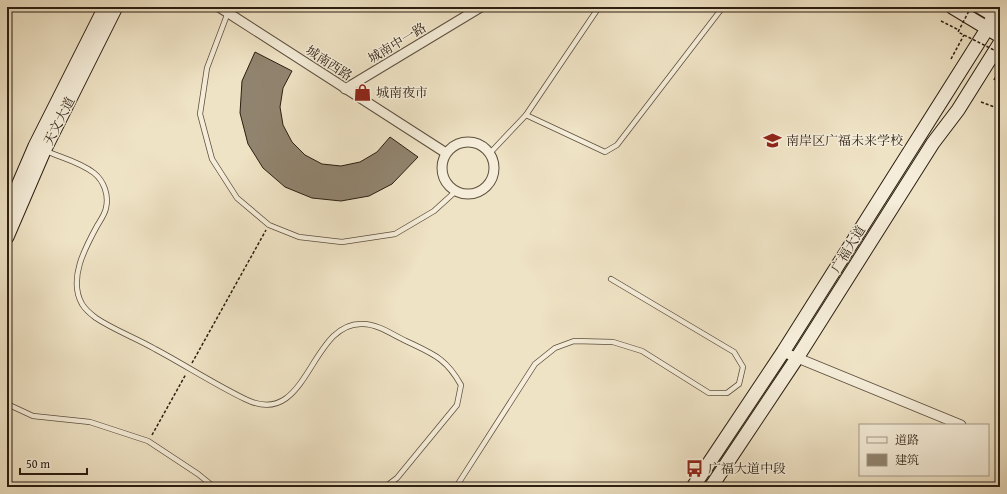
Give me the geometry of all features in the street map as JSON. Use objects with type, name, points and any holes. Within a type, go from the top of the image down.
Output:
[{"type":"main road","name":"天文大道","points":[[7,212],[35,146],[105,7]]},
{"type":"main road","name":"天文大道","points":[[7,237],[44,151],[116,7]]},
{"type":"main road","points":[[952,7],[987,30],[1000,36]]},
{"type":"main road","points":[[980,7],[997,14]]},
{"type":"main road","name":"广福大道","points":[[693,487],[783,352],[997,14]]},
{"type":"main road","name":"广福大道","points":[[711,487],[797,358],[933,143],[958,110],[1000,43]]},
{"type":"street","name":"城南西路","points":[[219,7],[229,10],[345,89],[446,154]]},
{"type":"street","name":"城南中一路","points":[[345,89],[481,7]]},
{"type":"street","points":[[459,143],[476,143],[490,153],[494,161],[493,178],[488,185],[473,194],[464,194],[456,191],[449,186],[444,178],[442,170],[443,161],[446,154],[459,143]]},
{"type":"street","points":[[783,352],[959,424]]},
{"type":"lane","points":[[490,153],[526,115],[599,7]]},
{"type":"lane","points":[[526,115],[605,152],[617,145],[723,7]]},
{"type":"lane","points":[[229,10],[207,68],[200,114],[212,159],[237,198],[269,225],[299,237],[342,242],[395,234],[434,211],[456,191]]},
{"type":"lane","points":[[44,151],[85,167],[95,173],[107,190],[106,209],[88,242],[80,264],[76,286],[82,305],[96,318],[190,367],[257,405],[276,405],[292,394],[329,342],[344,328],[363,324],[381,329],[439,357],[453,369],[461,385],[456,405],[397,478],[385,487]]},
{"type":"lane","points":[[456,487],[535,364],[555,348],[574,341],[613,342],[642,351],[709,392],[726,393],[739,384],[742,367],[734,352],[611,279]]},
{"type":"lane","points":[[7,404],[33,416],[90,422],[148,441],[198,474],[214,487]]},
{"type":"lane","points":[[7,486],[12,487]]},
{"type":"path","points":[[959,30],[971,7]]},
{"type":"path","points":[[941,21],[959,30],[958,32],[1000,53]]},
{"type":"path","points":[[951,59],[964,34]]},
{"type":"path","points":[[994,80],[1000,68]]},
{"type":"path","points":[[981,102],[1000,109]]},
{"type":"path","points":[[148,441],[269,225]]},
{"type":"building","points":[[255,52],[292,71],[283,88],[280,107],[283,125],[292,142],[305,155],[322,164],[341,166],[360,162],[377,152],[390,137],[418,157],[392,184],[369,196],[341,201],[312,198],[285,187],[263,168],[248,144],[240,113],[242,81]]},
{"type":"place","name":"城南夜市","points":[[363,92]]},
{"type":"place","name":"南岸区广福未来学校","points":[[773,140]]},
{"type":"place","name":"广福大道中段","points":[[695,468]]}]
